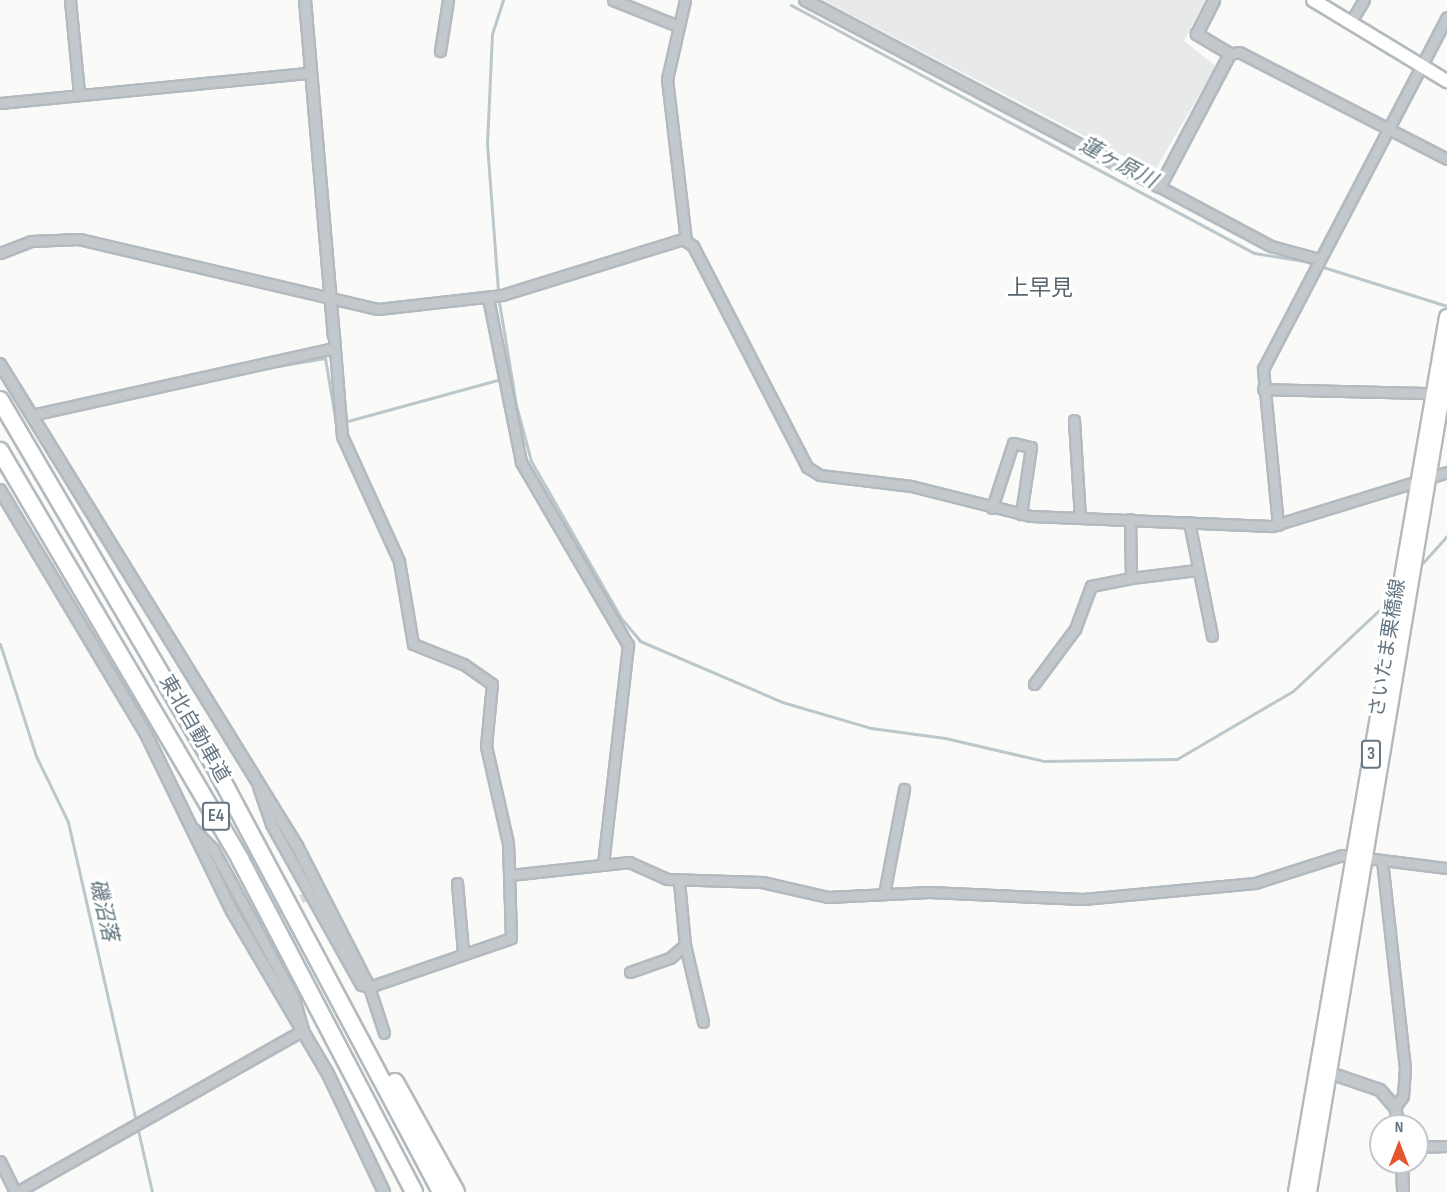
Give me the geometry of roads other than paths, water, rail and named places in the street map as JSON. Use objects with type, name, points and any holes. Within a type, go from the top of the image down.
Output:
[{"type":"highway","name":"東北自動車道","points":[[0,400],[213,763],[358,1030],[441,1192]]},
{"type":"highway","name":"東北自動車道","points":[[0,451],[240,859],[414,1192]]},
{"type":"highway","points":[[358,1030],[408,1102],[456,1192]]},
{"type":"main road","points":[[1312,0],[1447,81]]},
{"type":"main road","name":"さいたま栗橋線","points":[[1309,1192],[1331,1072],[1359,856],[1421,481],[1431,393],[1447,317]]},
{"type":"main road","name":"さいたま栗橋線","points":[[1421,481],[1447,366]]},
{"type":"main road","name":"さいたま栗橋線","points":[[1296,1192],[1315,1069],[1359,856]]},
{"type":"street","points":[[70,0],[79,94]]},
{"type":"street","points":[[306,0],[308,73],[333,302],[342,436],[399,561],[413,644],[492,684],[486,746],[510,875],[506,883],[512,938],[463,952],[369,987]]},
{"type":"street","points":[[440,51],[448,0]]},
{"type":"street","points":[[613,0],[678,26]]},
{"type":"street","points":[[685,0],[667,79],[686,240],[807,467],[820,475],[911,486],[1021,514],[1278,525],[1447,471]]},
{"type":"street","points":[[805,0],[1271,246],[1318,259]]},
{"type":"street","points":[[1214,0],[1197,34],[1230,54],[1239,52],[1447,159]]},
{"type":"street","points":[[1350,23],[1364,0]]},
{"type":"street","points":[[1278,525],[1263,389],[1263,369],[1385,128],[1447,17]]},
{"type":"street","points":[[1161,187],[1230,54]]},
{"type":"street","points":[[0,103],[308,73]]},
{"type":"street","points":[[0,253],[31,242],[79,239],[333,302],[378,309],[495,296],[686,240]]},
{"type":"street","points":[[495,296],[521,462],[628,645],[603,864]]},
{"type":"street","points":[[32,415],[335,348]]},
{"type":"street","points":[[0,364],[297,846],[369,987],[384,1033]]},
{"type":"street","points":[[1263,389],[1431,393]]},
{"type":"street","points":[[1074,420],[1080,518]]},
{"type":"street","points":[[992,508],[1013,443],[1030,447],[1021,514]]},
{"type":"street","points":[[0,490],[146,734],[232,911],[303,1029],[384,1192]]},
{"type":"street","points":[[1130,519],[1131,578]]},
{"type":"street","points":[[1189,522],[1212,636]]},
{"type":"street","points":[[1034,684],[1075,629],[1091,586],[1131,578],[1197,570]]},
{"type":"street","points":[[884,894],[904,789]]},
{"type":"street","points":[[510,875],[603,864],[634,863],[679,881],[762,882],[828,897],[884,894],[1083,898],[1255,883],[1359,856],[1447,868]]},
{"type":"street","points":[[1382,860],[1405,1068],[1403,1096],[1395,1107]]},
{"type":"street","points":[[679,881],[685,945],[703,1022]]},
{"type":"street","points":[[457,883],[463,952]]},
{"type":"street","points":[[630,972],[670,958],[685,945]]},
{"type":"street","points":[[0,1161],[16,1192],[303,1029]]},
{"type":"street","points":[[1315,1069],[1370,1084],[1395,1107],[1396,1114]]},
{"type":"street","points":[[1429,1147],[1447,1146]]},
{"type":"street","points":[[1402,1174],[1403,1192]]},
{"type":"waterway","points":[[503,0],[492,34],[487,144],[499,302],[516,405],[531,461],[621,618],[640,641],[782,702],[871,728],[945,738],[1044,761],[1177,759],[1293,691],[1393,597]]},
{"type":"waterway","name":"蓮ヶ原川","points":[[791,5],[1254,253],[1304,261],[1447,306]]},
{"type":"waterway","points":[[260,369],[325,358],[336,424]]},
{"type":"waterway","points":[[344,422],[498,380]]},
{"type":"waterway","points":[[1419,567],[1447,536]]},
{"type":"waterway","name":"磯沼落","points":[[0,644],[36,756],[68,822],[152,1192]]},
{"type":"tunnel","points":[[253,923],[309,895]]},
{"type":"district","name":"上早見","points":[[1040,289]]}]
